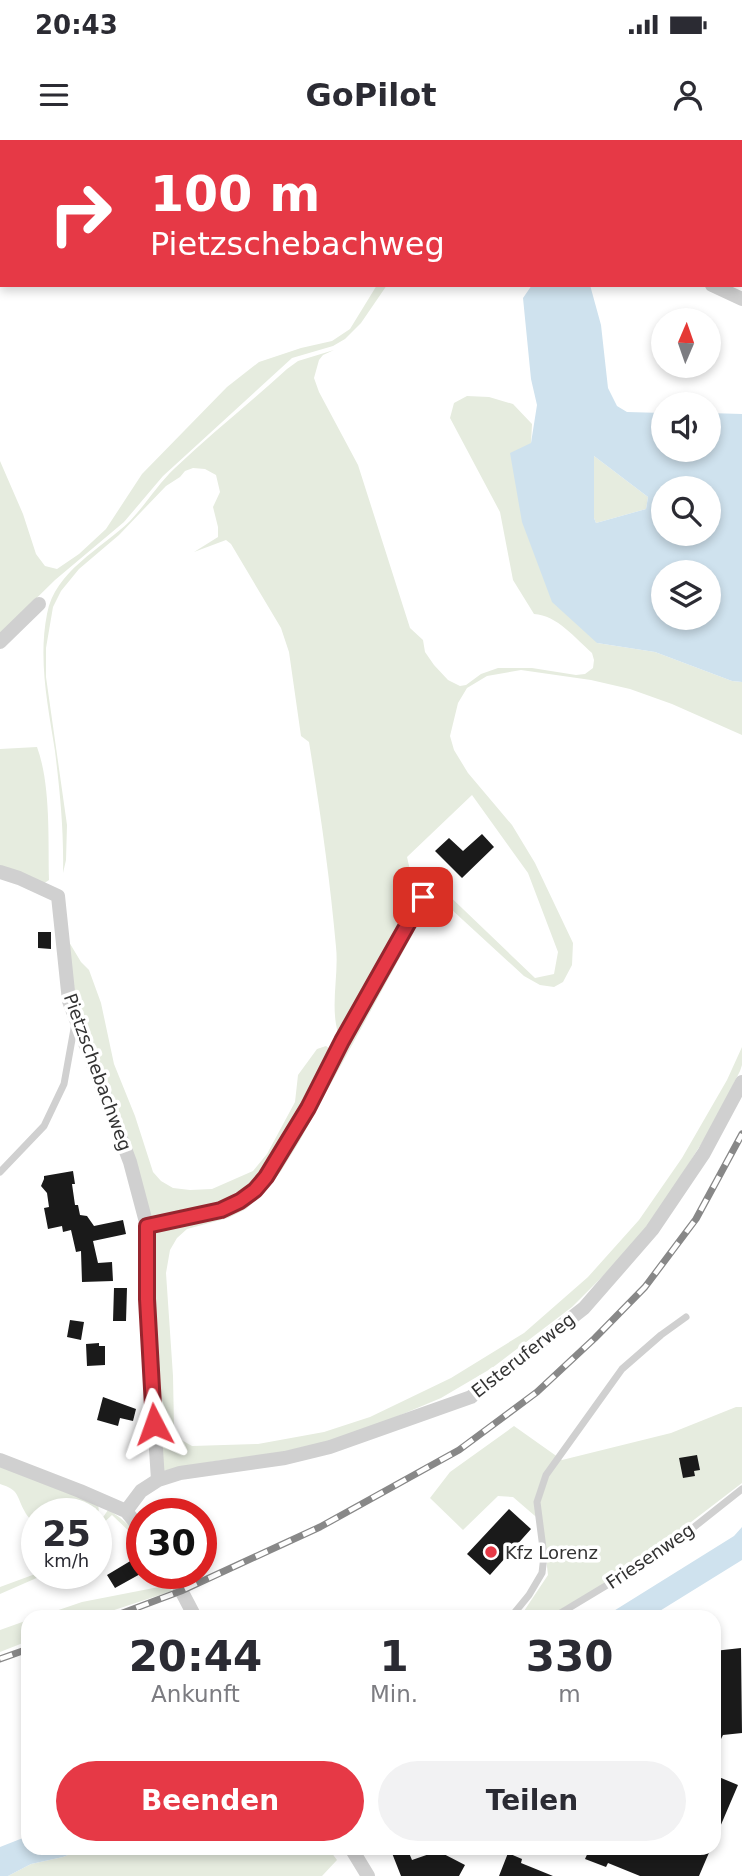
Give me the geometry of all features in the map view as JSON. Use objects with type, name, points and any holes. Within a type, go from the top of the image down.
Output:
[{"type":"street","points":[[716,287],[742,299]]},
{"type":"street","points":[[0,642],[39,604]]},
{"type":"street","name":"Pietzschebachweg","points":[[0,872],[58,896],[69,1000],[130,1162],[147,1226],[148,1325],[158,1480]]},
{"type":"street","name":"Elsteruferweg","points":[[136,1498],[141,1491],[158,1480],[180,1473],[285,1458],[330,1447],[471,1397],[583,1308],[652,1230],[704,1153],[742,1082]]},
{"type":"street","points":[[0,1460],[126,1511]]},
{"type":"street","points":[[180,1589],[191,1610]]},
{"type":"street","points":[[355,1855],[368,1876]]},
{"type":"lane","points":[[147,1226],[221,1210],[240,1201],[261,1184],[308,1108],[342,1041],[423,897]]},
{"type":"lane","points":[[0,1172],[44,1126],[64,1084],[76,1019]]},
{"type":"lane","points":[[517,1610],[542,1573],[544,1556],[537,1502],[545,1475],[622,1369],[686,1317]]},
{"type":"lane","name":"Friesenweg","points":[[566,1610],[647,1561],[742,1489]]},
{"type":"shaded area","points":[[376,287],[386,287],[361,323],[345,339],[333,346],[292,358],[163,476],[124,522],[55,580],[0,634],[0,461],[23,514],[36,554],[45,566],[57,569],[79,554],[106,529],[142,474],[227,387],[259,362],[332,341],[350,329]]},
{"type":"shaded area","points":[[334,350],[319,360],[314,378],[358,465],[410,628],[423,640],[425,652],[448,680],[460,686],[466,685],[481,674],[498,668],[532,668],[576,675],[585,674],[593,668],[592,653],[558,623],[534,614],[513,580],[500,512],[450,418],[454,403],[467,396],[489,397],[513,404],[532,424],[531,444],[597,643],[655,652],[732,681],[742,682],[742,735],[672,704],[630,689],[591,680],[521,670],[487,676],[467,688],[458,703],[450,736],[454,750],[468,773],[512,825],[535,863],[573,943],[572,965],[563,982],[554,987],[540,985],[524,976],[451,909],[434,910],[424,918],[281,1171],[264,1193],[246,1209],[228,1218],[187,1229],[177,1238],[170,1250],[166,1273],[174,1427],[178,1438],[192,1446],[258,1444],[324,1432],[370,1417],[451,1378],[524,1333],[588,1277],[639,1220],[682,1158],[727,1080],[742,1047],[742,1065],[713,1125],[656,1216],[621,1258],[572,1307],[492,1368],[441,1398],[346,1438],[284,1452],[163,1471],[152,1295],[153,1238],[156,1231],[168,1225],[230,1209],[277,1166],[430,891],[440,887],[535,978],[554,974],[558,952],[528,873],[472,795],[407,857],[416,896],[418,895],[352,1014],[338,1033],[335,1012],[336,947],[328,870],[309,742],[301,736],[289,652],[281,628],[231,544],[226,540],[194,552],[218,537],[213,507],[220,492],[216,475],[205,469],[193,468],[185,471],[166,486],[119,535],[79,569],[61,591],[53,607],[46,648],[46,677],[67,825],[63,873],[60,797],[47,700],[43,648],[47,614],[59,585],[81,562],[130,521],[169,474],[287,369],[298,361]]},
{"type":"shaded area","points":[[594,456],[648,497],[646,509],[596,523]]},
{"type":"shaded area","points":[[37,747],[45,778],[48,813],[49,880],[43,884],[0,867],[0,749]]},
{"type":"shaded area","points":[[69,942],[89,970],[101,1003],[114,1064],[153,1172],[173,1188],[212,1189],[253,1171],[267,1154],[295,1102],[298,1075],[317,1049],[326,1046],[331,1050],[319,1081],[270,1166],[248,1190],[235,1199],[204,1211],[156,1219],[149,1216],[92,1041],[81,1017],[73,981]]},
{"type":"shaded area","points":[[742,1407],[742,1483],[631,1568],[560,1610],[525,1610],[548,1575],[542,1522],[513,1497],[498,1496],[463,1530],[430,1498],[450,1472],[514,1426],[562,1460],[671,1433]]},
{"type":"shaded area","points":[[0,1465],[84,1498],[21,1498],[21,1504],[14,1491],[0,1484]]},
{"type":"shaded area","points":[[112,1513],[126,1523],[126,1528],[112,1515]]},
{"type":"shaded area","points":[[21,1579],[21,1585],[0,1594],[0,1587]]},
{"type":"shaded area","points":[[149,1589],[172,1591],[114,1610],[59,1610],[82,1602]]},
{"type":"shaded area","points":[[21,1622],[21,1644],[0,1652],[0,1630]]},
{"type":"shaded area","points":[[333,1855],[337,1860],[322,1876],[8,1876],[31,1864],[63,1857]]},
{"type":"water","points":[[531,287],[591,287],[601,325],[608,388],[617,406],[627,412],[651,413],[651,462],[721,462],[721,413],[742,414],[742,682],[732,681],[655,652],[597,643],[552,602],[522,522],[510,453],[531,443],[537,405],[531,379],[523,298]],"holes":[[[594,456],[648,497],[646,509],[596,523]]]},
{"type":"water","points":[[742,1527],[742,1560],[661,1610],[615,1610],[734,1536]]},
{"type":"water","points":[[21,1839],[21,1855],[68,1855],[31,1864],[8,1876],[0,1876],[0,1847]]},
{"type":"building","points":[[482,834],[494,847],[462,878],[435,851],[449,838],[463,851]]},
{"type":"building","points":[[38,932],[51,932],[51,949],[38,948]]},
{"type":"building","points":[[73,1171],[75,1205],[78,1205],[80,1215],[87,1216],[94,1226],[123,1220],[126,1234],[93,1241],[98,1263],[112,1262],[113,1281],[82,1282],[81,1251],[76,1252],[71,1230],[63,1232],[62,1226],[48,1229],[44,1208],[49,1207],[47,1193],[41,1186],[44,1176]]},
{"type":"building","points":[[114,1288],[127,1288],[126,1321],[113,1321]]},
{"type":"building","points":[[70,1320],[84,1322],[81,1340],[67,1337]]},
{"type":"building","points":[[99,1343],[99,1346],[105,1346],[105,1365],[87,1366],[86,1344]]},
{"type":"building","points":[[103,1397],[136,1409],[133,1421],[120,1418],[118,1426],[97,1420]]},
{"type":"building","points":[[697,1455],[700,1470],[694,1471],[695,1476],[683,1478],[679,1458]]},
{"type":"building","points":[[509,1509],[531,1529],[490,1575],[467,1554]]},
{"type":"building","points":[[126,1564],[126,1582],[115,1588],[112,1572]]},
{"type":"building","points":[[741,1648],[742,1733],[723,1735],[721,1739],[721,1650]]},
{"type":"building","points":[[721,1778],[738,1785],[721,1825]]},
{"type":"building","points":[[393,1855],[410,1855],[412,1860],[426,1855],[446,1855],[465,1865],[459,1876],[401,1876]]},
{"type":"building","points":[[507,1855],[513,1855],[522,1859],[521,1863],[553,1876],[499,1876]]},
{"type":"building","points":[[587,1855],[708,1855],[699,1876],[640,1876],[608,1863],[606,1867],[585,1859]]},
{"type":"railway","points":[[131,1610],[181,1591],[320,1527],[459,1450],[537,1392],[645,1287],[696,1219],[742,1134]]},
{"type":"railway","points":[[0,1659],[21,1652]]},
{"type":"place","name":"Kfz Lorenz","points":[[491,1552]]},
{"type":"route","points":[[154,1424],[146,1273],[147,1226],[221,1210],[240,1201],[266,1177],[308,1108],[342,1041],[423,897]]}]
